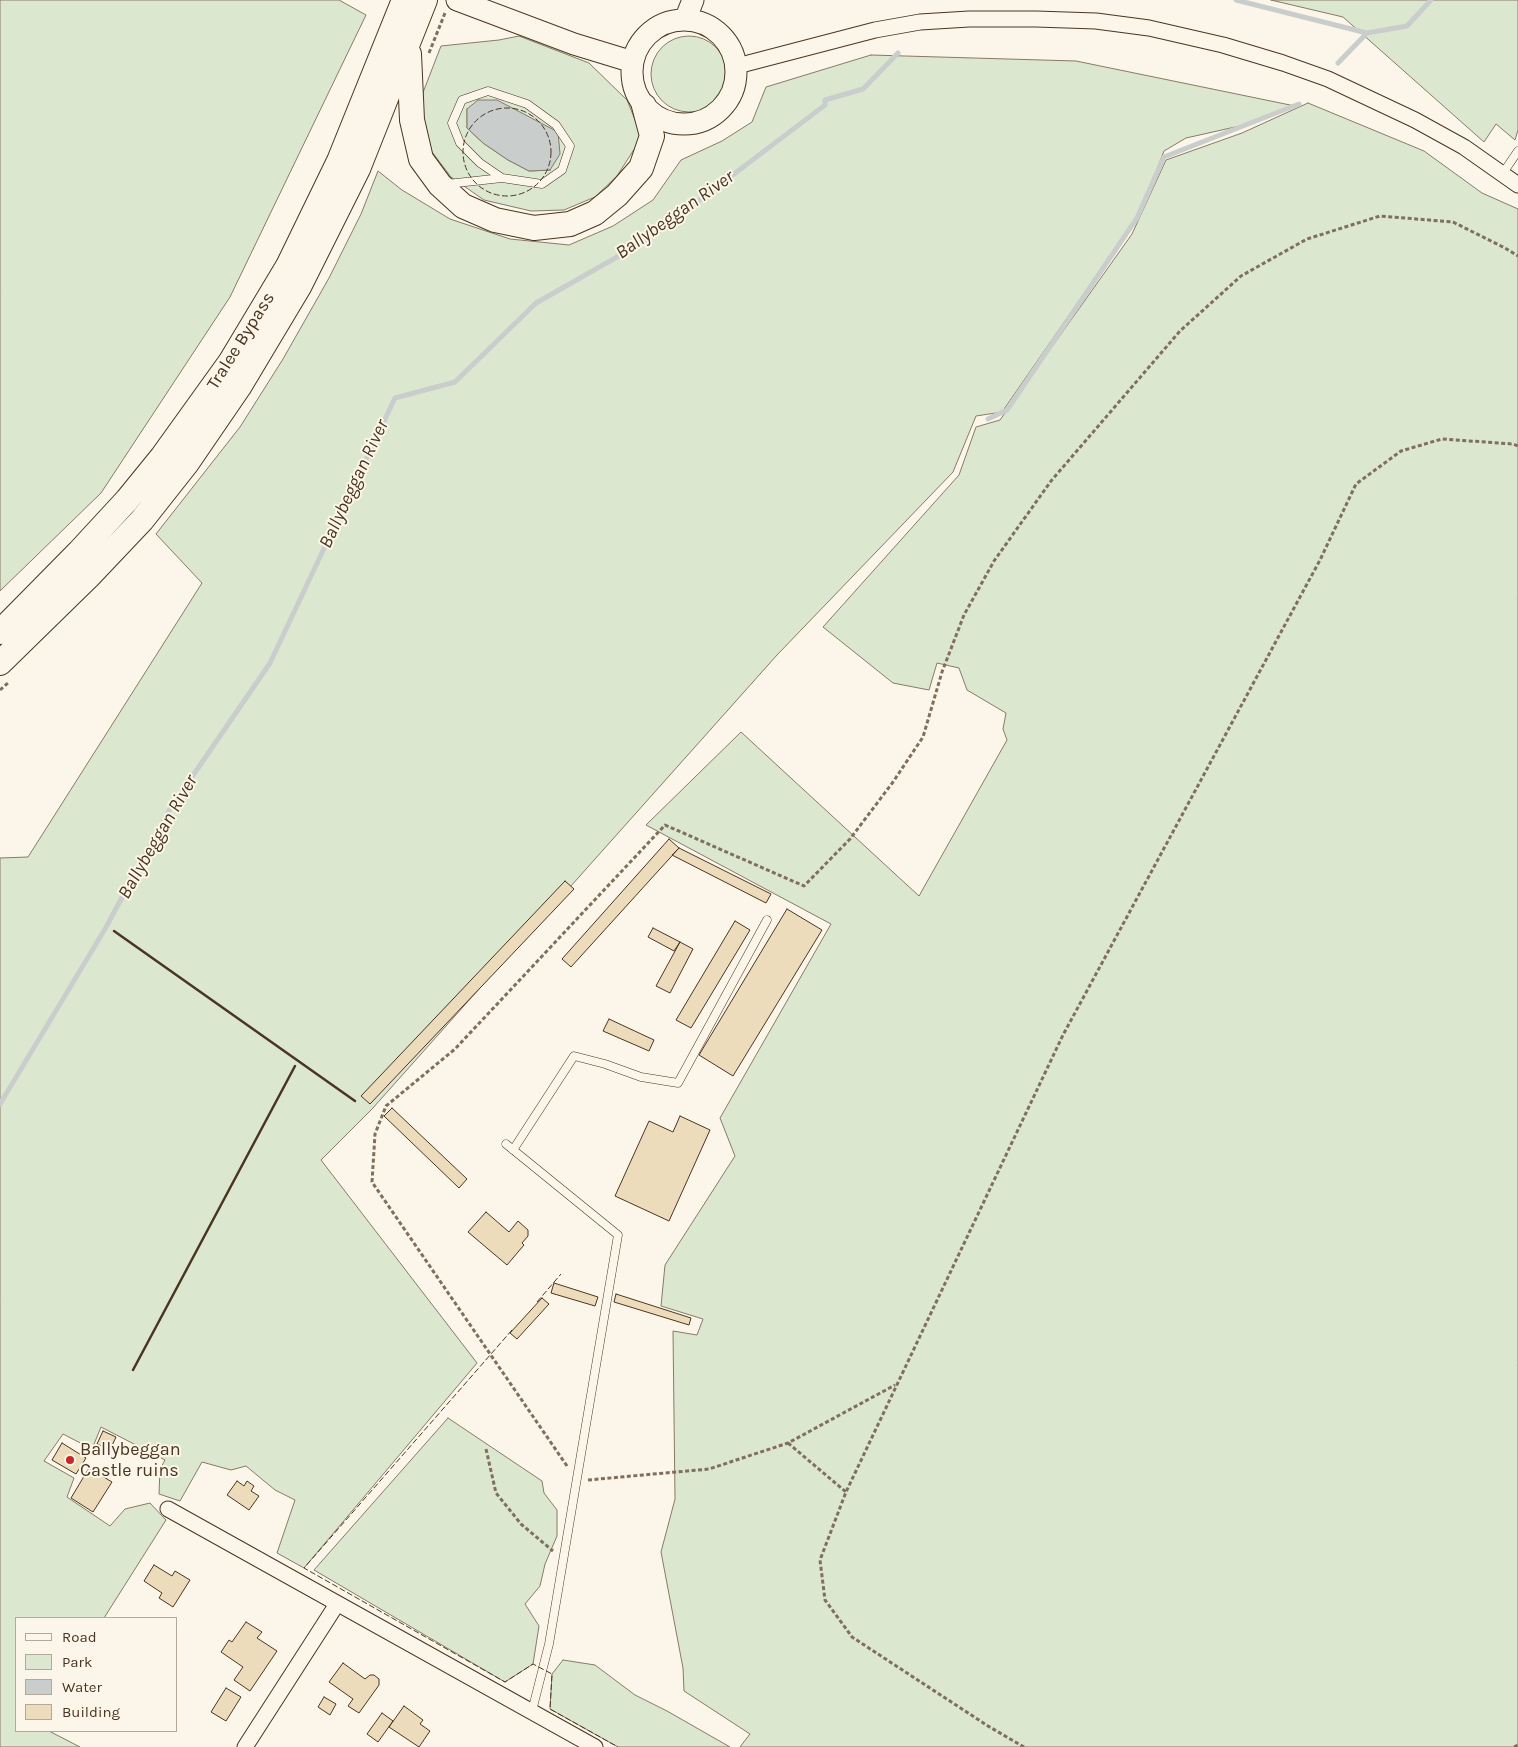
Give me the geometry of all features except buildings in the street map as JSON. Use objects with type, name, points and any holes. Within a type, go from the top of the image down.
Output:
[{"type":"main road","name":"Tralee Bypass","points":[[0,632],[127,500],[162,457],[231,361],[288,266],[334,170],[404,0]]},
{"type":"main road","name":"Tralee Bypass","points":[[0,664],[88,577],[142,520],[187,463],[238,386],[300,285],[358,169],[426,0]]},
{"type":"main road","points":[[409,42],[412,120],[422,159],[440,185],[463,206],[495,220],[534,228],[570,224],[595,213],[617,195],[641,168],[652,136],[644,106]]},
{"type":"street","points":[[456,0],[574,44],[633,62]]},
{"type":"street","points":[[685,20],[693,0]]},
{"type":"street","points":[[737,66],[847,36],[920,22],[1036,18],[1096,21],[1149,28],[1223,45],[1283,63],[1328,80],[1415,120],[1464,147],[1518,185]]},
{"type":"street","points":[[670,21],[700,22],[714,28],[725,39],[733,52],[737,66],[736,83],[730,99],[720,112],[705,121],[689,124],[672,123],[657,117],[644,106],[636,92],[632,77],[633,62],[638,48],[646,36],[657,27],[670,21]]},
{"type":"street","points":[[168,1509],[595,1747]]},
{"type":"street","points":[[245,1747],[337,1604]]},
{"type":"lane","points":[[440,185],[502,178],[542,184],[562,170],[570,146],[556,125],[528,104],[488,91],[462,100],[452,123],[460,143],[480,163],[502,178]]},
{"type":"lane","points":[[1503,173],[1518,151]]},
{"type":"lane","points":[[514,1150],[574,1056],[605,1064],[641,1078],[678,1083],[767,920]]},
{"type":"lane","points":[[506,1144],[618,1235],[549,1644],[532,1711]]},
{"type":"path","points":[[895,1385],[788,1443],[709,1469],[577,1481],[372,1182],[375,1134],[386,1106],[455,1049],[665,825],[804,886],[850,839],[893,782],[923,737],[942,672],[964,615],[994,561],[1051,481],[1180,331],[1241,276],[1307,239],[1380,216],[1453,222],[1518,256]]},
{"type":"path","points":[[1024,1747],[988,1726],[852,1637],[826,1600],[820,1560],[846,1492],[895,1385],[1063,1035],[1315,569],[1356,484],[1401,451],[1442,438],[1518,446]]},
{"type":"path","points":[[788,1443],[846,1492]]},
{"type":"path","points":[[486,1449],[496,1494],[521,1524],[564,1560]]},
{"type":"path","points":[[1514,1747],[1518,1745]]},
{"type":"green space","points":[[0,0],[339,0],[366,15],[230,297],[101,493],[0,591]]},
{"type":"green space","points":[[1271,0],[1518,0],[1518,130],[1515,140],[1496,124],[1484,142],[1343,17]]},
{"type":"green space","points":[[519,36],[589,63],[627,100],[642,137],[617,176],[595,197],[564,210],[531,211],[484,200],[451,177],[429,148],[423,131],[422,95],[441,46]],"holes":[[[467,109],[551,170],[529,171],[508,160],[483,143],[467,128]]]},
{"type":"green space","points":[[689,36],[703,39],[716,47],[724,60],[727,74],[724,88],[716,101],[703,109],[689,112],[675,109],[662,101],[654,88],[651,74],[654,60],[662,47],[675,39]]},
{"type":"green space","points":[[871,55],[1076,61],[1295,106],[1244,125],[1186,138],[1164,151],[1141,211],[1002,412],[976,416],[953,472],[777,655],[372,1109],[321,1160],[477,1363],[304,1568],[277,1553],[295,1500],[275,1490],[246,1466],[231,1470],[202,1462],[180,1501],[159,1494],[160,1469],[165,1460],[101,1427],[92,1449],[63,1434],[44,1461],[74,1478],[67,1497],[110,1526],[125,1509],[150,1503],[166,1520],[105,1617],[15,1617],[15,1732],[51,1732],[80,1747],[0,1747],[0,858],[28,857],[202,583],[156,534],[240,427],[283,359],[329,278],[361,214],[378,171],[402,190],[450,219],[510,239],[569,245],[613,226],[653,200],[681,160],[722,141],[752,122],[766,87]]},
{"type":"green space","points":[[1308,103],[1424,151],[1482,193],[1518,209],[1518,1747],[740,1747],[750,1734],[684,1691],[683,1668],[661,1552],[675,1499],[673,1331],[697,1335],[703,1319],[661,1306],[665,1265],[735,1156],[720,1118],[831,924],[646,825],[741,732],[919,896],[1007,740],[1003,729],[1006,713],[967,690],[959,668],[937,663],[929,690],[893,683],[823,627],[959,475],[976,427],[1000,420],[1132,234],[1166,160],[1242,133]]},
{"type":"green space","points":[[448,1418],[542,1481],[544,1493],[557,1510],[557,1536],[545,1564],[540,1586],[525,1604],[539,1626],[533,1664],[505,1682],[314,1570]]},
{"type":"green space","points":[[563,1660],[595,1665],[635,1695],[730,1747],[618,1747],[550,1709],[552,1674]]},
{"type":"water","points":[[478,100],[497,100],[558,132],[560,154],[550,170],[529,171],[508,160],[483,143],[467,128],[467,109]]},
{"type":"waterway","points":[[1236,0],[1367,33]]},
{"type":"waterway","points":[[1338,63],[1367,33],[1407,26],[1431,0]]},
{"type":"waterway","name":"Ballybeggan River","points":[[0,1104],[105,929],[170,809],[270,663],[395,398],[455,382],[536,303],[647,240],[825,105],[825,100],[863,89],[898,53]]},
{"type":"waterway","points":[[988,419],[1007,410],[1137,218],[1164,157],[1299,104]]},
{"type":"fence","points":[[507,108],[524,112],[538,121],[547,135],[551,152],[547,169],[538,183],[524,192],[507,196],[490,192],[476,183],[467,169],[463,152],[467,135],[476,121],[490,112],[507,108]]},
{"type":"fence","points":[[537,1302],[561,1274]]},
{"type":"fence","points":[[512,1330],[304,1568],[505,1682],[533,1664],[552,1674],[550,1709],[618,1747]]},
{"type":"wall","points":[[114,931],[355,1101]]},
{"type":"wall","points":[[133,1370],[295,1066]]},
{"type":"place","name":"Ballybeggan Castle ruins","points":[[70,1460]]}]
